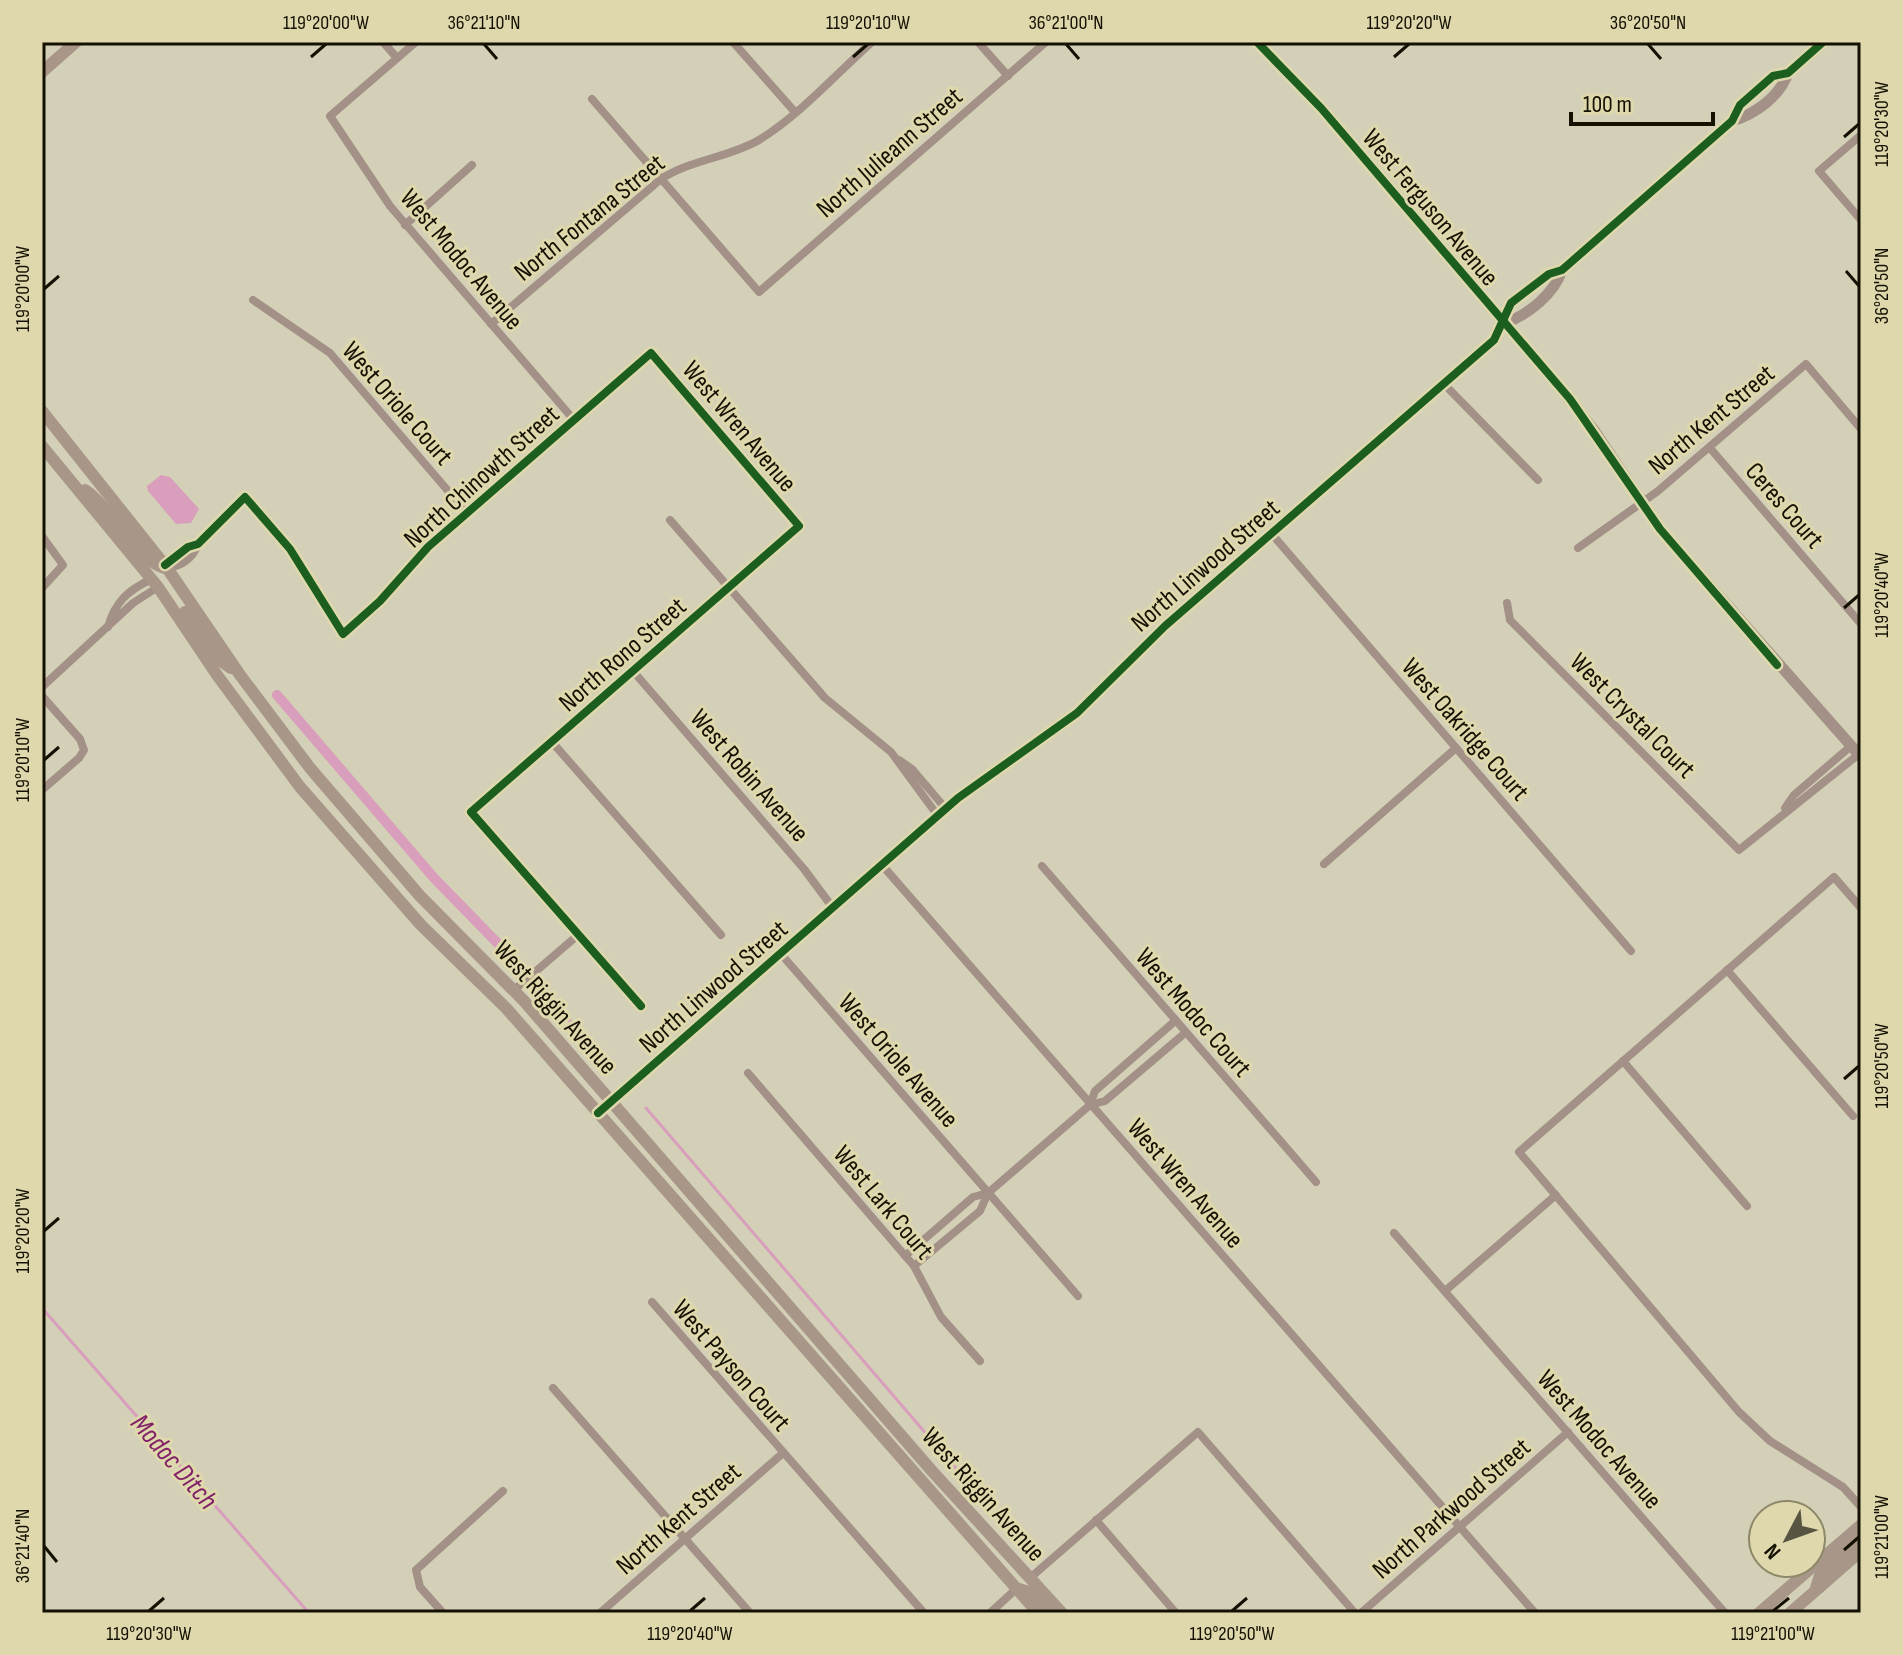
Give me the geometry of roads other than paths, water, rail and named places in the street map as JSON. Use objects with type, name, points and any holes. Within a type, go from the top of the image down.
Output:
[{"type":"main road","points":[[42,72],[76,42]]},
{"type":"main road","name":"West Riggin Avenue","points":[[42,411],[166,567],[240,675],[310,768],[415,890],[514,990],[942,1482],[1062,1613]]},
{"type":"main road","name":"West Riggin Avenue","points":[[42,446],[155,583],[217,675],[300,787],[421,925],[506,1008],[1038,1613]]},
{"type":"main road","points":[[76,485],[99,499],[152,563],[166,567]]},
{"type":"main road","points":[[155,583],[161,582],[218,659],[240,675]]},
{"type":"main road","points":[[930,1493],[946,1501],[1011,1573],[1030,1578]]},
{"type":"main road","points":[[1759,1613],[1861,1525]]},
{"type":"main road","points":[[1815,1591],[1821,1572],[1861,1538]]},
{"type":"main road","points":[[1790,1613],[1861,1551]]},
{"type":"main road","points":[[1015,1590],[1029,1592],[1050,1613]]},
{"type":"street","points":[[383,42],[397,58],[416,42]]},
{"type":"street","points":[[733,42],[794,111]]},
{"type":"street","name":"North Fontana Street","points":[[491,324],[661,179],[691,163],[747,146],[794,111],[872,42]]},
{"type":"street","points":[[978,42],[1008,76]]},
{"type":"street","name":"North Julieann Street","points":[[661,179],[759,292],[1046,42]]},
{"type":"street","name":"West Ferguson Avenue","points":[[1257,42],[1321,108],[1505,323],[1588,422],[1641,504],[1707,586],[1857,752]]},
{"type":"street","name":"North Linwood Street","points":[[598,1113],[986,776],[1077,713],[1147,643],[1494,340],[1505,323],[1511,303],[1549,274],[1562,270],[1732,121],[1740,105],[1773,76],[1788,73],[1823,42]]},
{"type":"street","name":"West Modoc Avenue","points":[[397,58],[330,116],[368,176],[405,225],[574,420]]},
{"type":"street","points":[[592,99],[661,179]]},
{"type":"street","points":[[1861,135],[1819,171],[1861,220]]},
{"type":"street","points":[[405,225],[472,165]]},
{"type":"street","name":"North Linwood Street","points":[[1505,323],[1523,317],[1558,282],[1562,270]]},
{"type":"street","name":"West Oriole Court","points":[[253,300],[330,353],[467,513]]},
{"type":"street","name":"North Chinowth Street","points":[[166,567],[194,554],[198,544],[245,497],[295,556],[343,634],[380,601],[422,552],[651,353]]},
{"type":"street","name":"West Wren Avenue","points":[[651,353],[799,526]]},
{"type":"street","name":"North Kent Street","points":[[1578,548],[1641,504],[1806,364],[1861,429]]},
{"type":"street","points":[[1443,383],[1538,480]]},
{"type":"street","name":"Ceres Court","points":[[1710,448],[1861,624]]},
{"type":"street","points":[[670,520],[828,702],[912,769],[942,813]]},
{"type":"street","name":"North Rono Street","points":[[578,935],[471,812],[799,526]]},
{"type":"street","name":"West Oakridge Court","points":[[1271,533],[1631,951]]},
{"type":"street","points":[[42,536],[63,565],[42,588]]},
{"type":"street","points":[[108,628],[118,603],[136,587],[155,583]]},
{"type":"street","points":[[42,687],[155,583]]},
{"type":"street","points":[[118,603],[127,610]]},
{"type":"street","name":"West Crystal Court","points":[[1507,603],[1510,620],[1739,850],[1783,812],[1801,803],[1857,752]]},
{"type":"street","name":"West Robin Avenue","points":[[633,671],[804,869],[833,908]]},
{"type":"street","points":[[42,696],[80,739],[84,750],[42,790]]},
{"type":"street","points":[[552,742],[721,935]]},
{"type":"street","points":[[1324,864],[1456,748]]},
{"type":"street","name":"West Wren Avenue","points":[[882,865],[1535,1613]]},
{"type":"street","name":"West Modoc Court","points":[[1042,866],[1316,1182]]},
{"type":"street","points":[[1861,908],[1834,877],[1519,1152],[1739,1412],[1770,1441],[1843,1487],[1861,1507]]},
{"type":"street","points":[[514,990],[578,935],[641,1006]]},
{"type":"street","name":"West Oriole Avenue","points":[[781,954],[988,1193]]},
{"type":"street","points":[[1727,970],[1853,1116]]},
{"type":"street","points":[[1090,1105],[1095,1091],[1175,1021]]},
{"type":"street","points":[[914,1266],[980,1211],[988,1193],[1090,1105],[1105,1101],[1185,1033]]},
{"type":"street","points":[[1623,1061],[1747,1206]]},
{"type":"street","name":"West Lark Court","points":[[748,1073],[914,1266],[941,1317],[980,1361]]},
{"type":"street","points":[[905,1256],[973,1197],[988,1193]]},
{"type":"street","points":[[988,1193],[1078,1296]]},
{"type":"street","points":[[1394,1233],[1445,1291],[1556,1195]]},
{"type":"street","name":"West Modoc Avenue","points":[[1445,1291],[1725,1613]]},
{"type":"street","name":"West Payson Court","points":[[652,1302],[924,1613]]},
{"type":"street","points":[[553,1388],[750,1613]]},
{"type":"street","points":[[1030,1578],[1198,1432],[1358,1613]]},
{"type":"street","name":"North Parkwood Street","points":[[1358,1613],[1568,1432]]},
{"type":"street","name":"North Kent Street","points":[[600,1613],[783,1453]]},
{"type":"street","points":[[443,1613],[420,1587],[415,1576],[420,1564],[503,1491]]},
{"type":"street","points":[[1096,1520],[1176,1613]]},
{"type":"street","points":[[990,1613],[1015,1590]]},
{"type":"waterway","points":[[277,695],[434,878],[514,960]]},
{"type":"waterway","points":[[546,994],[614,1070]]},
{"type":"waterway","points":[[646,1108],[984,1501]]},
{"type":"waterway","name":"Modoc Ditch","points":[[42,1308],[309,1613]]}]
